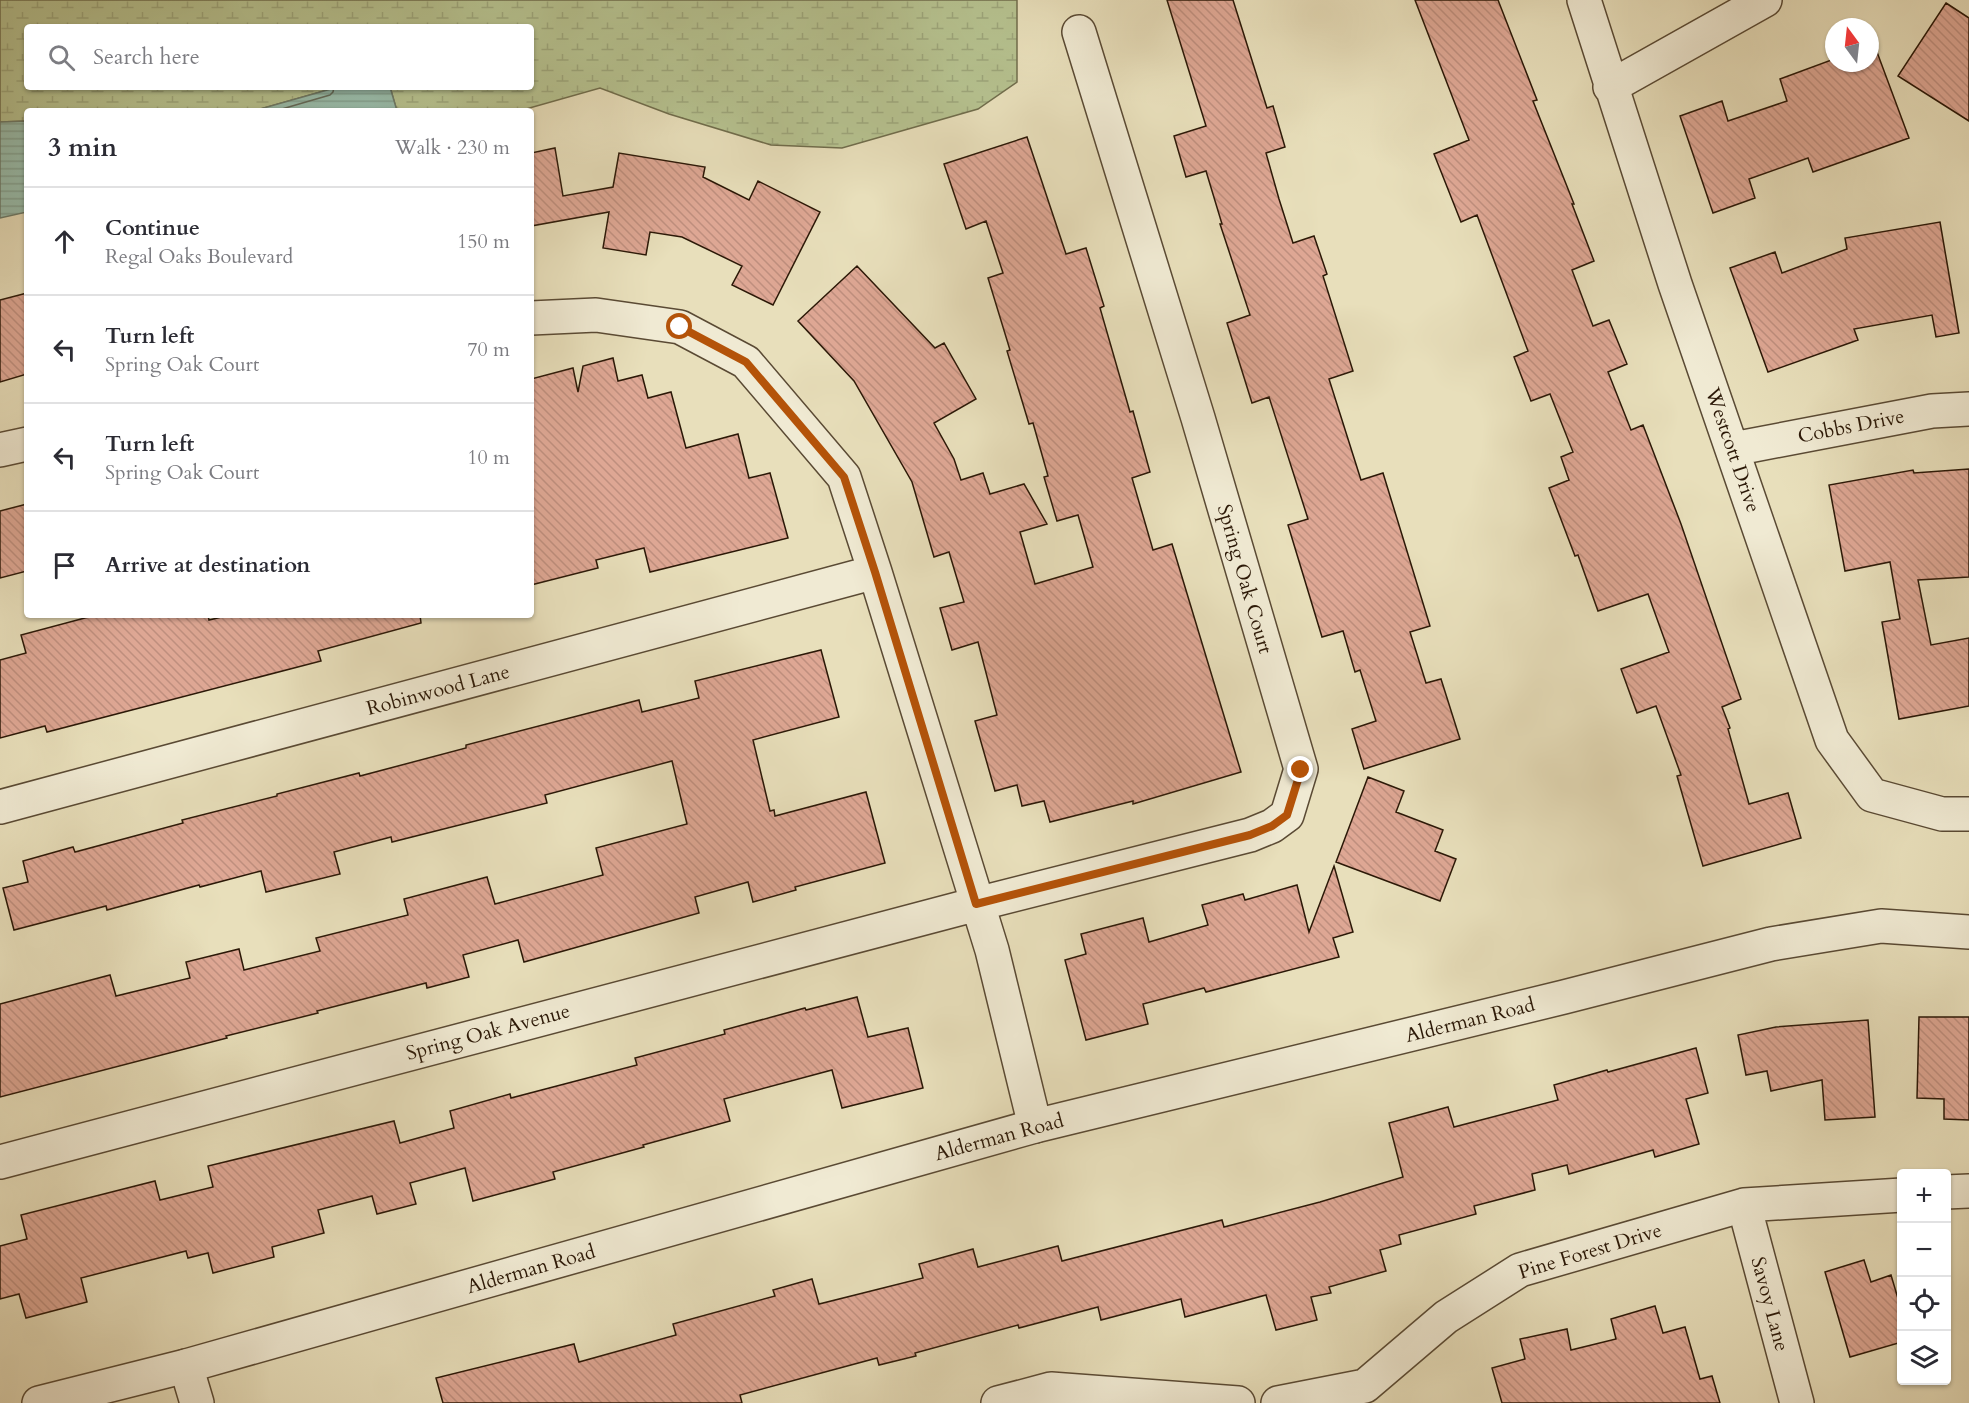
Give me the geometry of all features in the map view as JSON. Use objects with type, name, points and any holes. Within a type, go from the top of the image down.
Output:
[{"type":"street","name":"Westcott Drive","points":[[1584,0],[1675,284],[1832,740],[1872,795],[1942,814],[1969,814]]},
{"type":"street","points":[[1610,87],[1765,0]]},
{"type":"street","name":"Spring Oak Court","points":[[976,904],[1250,835],[1272,826],[1287,815],[1301,770],[1198,418],[1079,32]]},
{"type":"street","points":[[534,318],[596,315],[680,327],[746,362],[844,477],[992,950],[1035,1126]]},
{"type":"street","name":"Cobbs Drive","points":[[1733,449],[1932,411],[1969,409]]},
{"type":"street","points":[[0,450],[24,445]]},
{"type":"street","name":"Robinwood Lane","points":[[0,807],[875,572]]},
{"type":"street","name":"Spring Oak Avenue","points":[[0,1162],[976,904]]},
{"type":"street","name":"Alderman Road","points":[[39,1403],[186,1366],[1035,1126],[1771,944],[1881,926],[1969,932]]},
{"type":"street","points":[[1951,1192],[1969,1191]]},
{"type":"street","name":"Pine Forest Drive","points":[[1278,1403],[1365,1386],[1446,1317],[1520,1270],[1744,1205],[1897,1195]]},
{"type":"street","name":"Savoy Lane","points":[[1744,1205],[1797,1403]]},
{"type":"street","points":[[186,1366],[197,1403]]},
{"type":"street","points":[[998,1403],[1052,1389],[1238,1403]]},
{"type":"green space","points":[[0,0],[1017,0],[1017,82],[978,109],[842,148],[771,145],[669,114],[600,88],[530,108],[396,108],[391,90],[534,90],[534,24],[24,24],[24,90],[327,90],[264,108],[24,108],[24,121],[0,122]]},
{"type":"water","points":[[327,90],[391,90],[396,108],[264,108]]},
{"type":"water","points":[[24,121],[24,213],[0,218],[0,122]]},
{"type":"building","points":[[1167,0],[1233,0],[1267,108],[1273,106],[1285,147],[1266,153],[1293,243],[1314,236],[1327,274],[1323,276],[1353,371],[1329,379],[1361,480],[1383,473],[1430,626],[1410,632],[1426,683],[1441,679],[1460,739],[1364,769],[1352,729],[1376,721],[1360,670],[1355,672],[1343,631],[1322,637],[1288,525],[1308,519],[1269,397],[1252,403],[1227,323],[1250,315],[1220,224],[1222,224],[1206,171],[1186,177],[1174,136],[1206,126]]},
{"type":"building","points":[[1415,0],[1498,0],[1537,100],[1533,101],[1594,261],[1572,270],[1593,326],[1609,320],[1627,364],[1608,372],[1631,430],[1643,425],[1681,524],[1741,699],[1722,707],[1730,728],[1728,729],[1749,804],[1788,793],[1801,838],[1703,866],[1677,776],[1681,775],[1656,706],[1637,713],[1621,669],[1669,652],[1648,594],[1598,611],[1578,555],[1575,556],[1549,488],[1569,480],[1561,457],[1573,452],[1550,394],[1531,401],[1514,357],[1528,351],[1477,215],[1461,222],[1434,154],[1469,140]]},
{"type":"building","points":[[1946,3],[1969,18],[1969,121],[1898,76]]},
{"type":"building","points":[[1879,57],[1909,138],[1813,172],[1808,158],[1749,179],[1755,198],[1713,213],[1680,116],[1722,101],[1728,121],[1787,101],[1780,79],[1825,62],[1825,72],[1879,72]]},
{"type":"building","points":[[1027,137],[1066,254],[1086,248],[1104,306],[1100,308],[1150,472],[1132,478],[1153,550],[1172,544],[1241,772],[1133,804],[1133,801],[1050,822],[1044,801],[1022,806],[1017,785],[995,791],[975,721],[997,715],[978,642],[952,650],[940,608],[964,602],[949,552],[934,557],[912,482],[854,381],[798,321],[857,266],[935,348],[944,343],[976,399],[934,423],[954,459],[961,480],[983,473],[990,494],[1024,484],[1047,524],[1020,532],[1035,584],[1093,567],[1078,515],[1057,521],[1044,477],[1048,476],[1033,423],[1029,424],[988,278],[1003,273],[986,221],[966,229],[944,164]]},
{"type":"building","points":[[555,148],[563,196],[613,187],[619,153],[705,167],[703,177],[749,200],[758,181],[820,212],[773,305],[732,285],[742,266],[682,237],[650,232],[646,255],[603,248],[609,212],[534,225],[534,152]]},
{"type":"building","points":[[1940,222],[1959,333],[1936,337],[1932,315],[1854,329],[1858,340],[1768,372],[1730,268],[1775,252],[1782,273],[1847,249],[1845,238]]},
{"type":"building","points":[[24,294],[24,375],[0,382],[0,300]]},
{"type":"building","points":[[613,358],[618,381],[642,375],[648,398],[671,392],[686,448],[738,434],[749,478],[770,473],[788,538],[650,572],[644,548],[596,560],[598,568],[534,584],[534,378],[573,368],[578,392],[583,366]]},
{"type":"building","points":[[1969,469],[1969,577],[1918,580],[1931,645],[1969,638],[1969,706],[1899,719],[1882,622],[1900,619],[1890,562],[1845,571],[1829,485],[1913,470],[1914,473]]},
{"type":"building","points":[[24,505],[24,572],[0,578],[0,511]]},
{"type":"building","points":[[85,618],[209,618],[209,620],[217,618],[420,618],[421,623],[318,651],[321,661],[47,732],[45,726],[0,738],[0,660],[26,653],[21,635]]},
{"type":"building","points":[[821,650],[839,717],[753,740],[770,811],[774,810],[775,816],[866,792],[885,863],[795,887],[796,890],[753,902],[748,882],[695,897],[699,913],[524,962],[518,940],[463,955],[469,977],[427,988],[426,983],[0,1097],[0,1004],[110,975],[116,996],[190,978],[186,962],[239,949],[244,970],[320,951],[316,938],[408,915],[404,899],[487,877],[495,904],[603,875],[596,848],[687,824],[672,761],[545,795],[547,803],[392,842],[391,837],[334,852],[340,874],[266,892],[261,871],[107,910],[106,906],[14,930],[3,888],[28,882],[23,861],[73,847],[75,852],[183,823],[182,820],[277,796],[277,794],[359,773],[360,776],[466,748],[466,745],[639,700],[642,712],[699,698],[695,681]]},
{"type":"building","points":[[1368,777],[1404,791],[1396,812],[1443,830],[1435,851],[1456,859],[1440,901],[1336,862]]},
{"type":"building","points":[[1334,866],[1353,932],[1333,938],[1339,957],[1206,992],[1204,988],[1143,1004],[1148,1024],[1086,1040],[1065,960],[1086,954],[1081,934],[1143,918],[1149,942],[1208,925],[1202,905],[1243,894],[1245,900],[1297,885],[1309,932]]},
{"type":"building","points":[[857,997],[868,1037],[908,1028],[923,1088],[842,1108],[832,1070],[724,1099],[730,1121],[553,1172],[555,1179],[473,1201],[465,1168],[410,1183],[416,1204],[377,1214],[372,1196],[318,1210],[324,1233],[272,1247],[274,1257],[213,1273],[208,1253],[188,1258],[186,1251],[81,1278],[87,1302],[26,1318],[19,1294],[0,1299],[0,1246],[27,1239],[21,1215],[155,1181],[160,1200],[213,1187],[208,1166],[394,1121],[400,1143],[454,1128],[450,1111],[510,1094],[511,1098],[637,1065],[635,1058],[725,1034],[724,1030],[805,1008],[806,1010]]},
{"type":"building","points":[[1919,1017],[1969,1017],[1969,1120],[1944,1119],[1944,1099],[1917,1098]]},
{"type":"building","points":[[1868,1020],[1875,1117],[1825,1120],[1822,1080],[1771,1091],[1767,1071],[1746,1075],[1738,1035],[1776,1027]]},
{"type":"building","points":[[1696,1048],[1708,1093],[1686,1099],[1699,1144],[1655,1157],[1653,1150],[1569,1174],[1567,1165],[1532,1174],[1535,1190],[1474,1206],[1476,1214],[1399,1235],[1401,1244],[1380,1250],[1386,1271],[1329,1287],[1331,1293],[1311,1297],[1317,1320],[1276,1330],[1266,1295],[1185,1317],[1181,1299],[1101,1320],[1098,1307],[1019,1328],[1018,1325],[879,1365],[877,1358],[740,1395],[742,1403],[443,1403],[436,1378],[574,1344],[579,1362],[676,1335],[673,1324],[775,1296],[773,1290],[812,1279],[819,1304],[923,1278],[919,1264],[973,1249],[978,1267],[1058,1246],[1062,1261],[1222,1220],[1224,1227],[1320,1202],[1403,1177],[1389,1123],[1448,1107],[1454,1127],[1558,1100],[1554,1085]]},
{"type":"building","points":[[1864,1260],[1871,1282],[1891,1275],[1897,1295],[1897,1343],[1850,1357],[1825,1272]]},
{"type":"building","points":[[1655,1306],[1663,1333],[1685,1327],[1700,1379],[1712,1376],[1720,1403],[1502,1403],[1492,1368],[1525,1359],[1520,1339],[1567,1329],[1571,1350],[1616,1339],[1611,1319]]},
{"type":"route","points":[[680,327],[746,362],[844,477],[976,904],[1250,835],[1272,826],[1287,815],[1301,770]]}]
